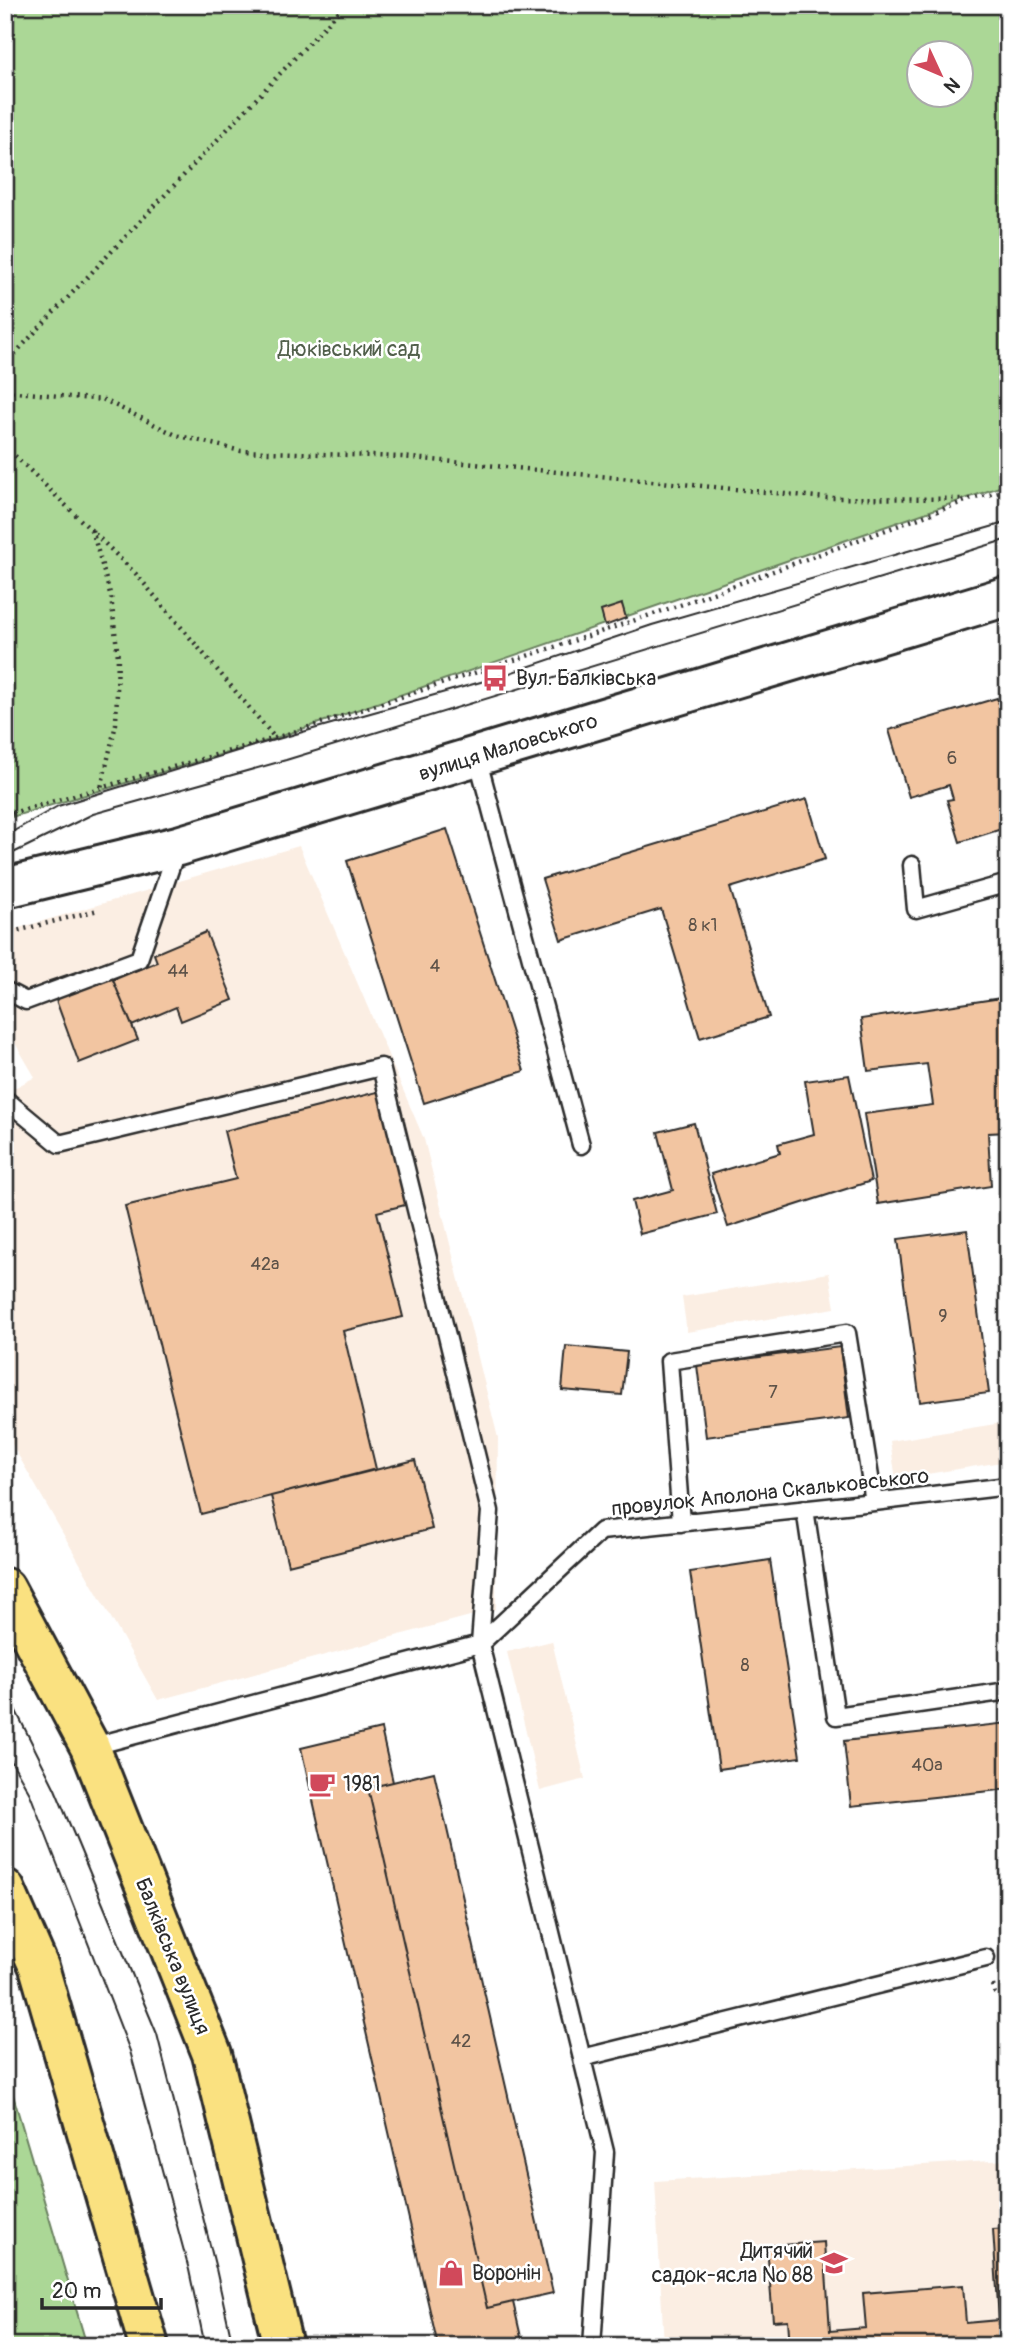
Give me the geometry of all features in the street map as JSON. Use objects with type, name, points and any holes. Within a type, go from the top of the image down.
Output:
[{"type":"main road","name":"Балківська вулиця","points":[[5,1588],[90,1747],[212,2054],[283,2346]]},
{"type":"main road","points":[[5,1889],[39,1967],[149,2346]]},
{"type":"street","name":"вулиця Маловського","points":[[5,888],[178,846],[1008,596]]},
{"type":"lane","points":[[477,757],[580,1145]]},
{"type":"lane","points":[[5,990],[26,1001],[139,958],[178,846]]},
{"type":"lane","points":[[912,865],[916,909],[1008,883]]},
{"type":"lane","points":[[5,1099],[59,1144],[380,1067],[490,1511],[480,1644],[605,2152],[592,2346]]},
{"type":"lane","points":[[681,1523],[669,1361],[847,1334],[874,1502]]},
{"type":"lane","name":"провулок Аполона Скальковського","points":[[90,1747],[480,1644],[601,1531],[1008,1486]]},
{"type":"lane","points":[[805,1509],[836,1716],[1008,1691]]},
{"type":"lane","points":[[582,2059],[986,1958]]},
{"type":"path","points":[[5,363],[345,5]]},
{"type":"path","points":[[5,391],[104,401],[176,435],[241,451],[402,457],[827,498],[971,499]]},
{"type":"path","points":[[5,446],[136,574],[275,738]]},
{"type":"path","points":[[5,816],[275,738],[680,606],[971,499],[1008,490]]},
{"type":"path","points":[[92,529],[111,597],[118,657],[116,724],[101,788]]},
{"type":"shaded area","points":[[299,846],[424,1139],[498,1438],[496,1609],[158,1700],[5,1432],[5,1093],[35,1077],[5,1026],[5,932]]},
{"type":"shaded area","points":[[829,1273],[835,1308],[687,1332],[682,1297]]},
{"type":"shaded area","points":[[1008,1422],[1008,1461],[896,1479],[890,1441]]},
{"type":"shaded area","points":[[552,1641],[585,1779],[540,1791],[507,1652]]},
{"type":"shaded area","name":"Дитячий садок-ясла № 88","points":[[1008,2160],[1008,2346],[664,2346],[655,2181]]},
{"type":"green space","name":"Дюківський сад","points":[[5,5],[1008,5],[1008,484],[273,739],[5,819]]},
{"type":"green space","points":[[5,2068],[87,2346],[5,2346]]},
{"type":"building","points":[[622,604],[626,618],[605,626],[601,611]]},
{"type":"building","points":[[997,698],[1008,731],[1008,827],[960,842],[947,800],[953,799],[949,785],[909,797],[889,730]]},
{"type":"building","points":[[807,799],[825,859],[730,888],[769,1017],[700,1038],[661,909],[561,940],[542,879]]},
{"type":"building","points":[[447,829],[524,1071],[424,1103],[347,861]]},
{"type":"building","points":[[206,932],[233,1000],[181,1021],[176,1007],[132,1026],[113,980],[157,962],[154,954]]},
{"type":"building","points":[[108,961],[138,1040],[79,1063],[49,981]]},
{"type":"building","points":[[1008,997],[1008,1132],[988,1133],[991,1186],[878,1204],[864,1114],[933,1105],[927,1064],[868,1071],[861,1019]]},
{"type":"building","points":[[849,1075],[871,1181],[728,1227],[711,1174],[780,1153],[778,1144],[814,1134],[805,1081]]},
{"type":"building","points":[[381,1091],[409,1204],[377,1212],[403,1317],[343,1331],[376,1469],[201,1514],[125,1206],[236,1179],[224,1131]]},
{"type":"building","points":[[694,1123],[717,1214],[640,1234],[632,1201],[673,1190],[658,1132]]},
{"type":"building","points":[[967,1230],[989,1393],[920,1402],[898,1239]]},
{"type":"building","points":[[566,1346],[627,1352],[622,1395],[562,1390]]},
{"type":"building","points":[[840,1347],[849,1418],[706,1437],[697,1365]]},
{"type":"building","points":[[415,1460],[432,1529],[288,1565],[271,1496]]},
{"type":"building","points":[[770,1560],[800,1757],[719,1769],[690,1572]]},
{"type":"building","points":[[1008,1723],[1008,1789],[851,1806],[844,1741]]},
{"type":"building","points":[[381,1729],[393,1782],[368,1788],[487,2308],[513,2302],[523,2346],[438,2346],[301,1748]]},
{"type":"building","points":[[434,1772],[553,2293],[487,2308],[368,1788]]},
{"type":"building","points":[[1008,2228],[1008,2346],[790,2346],[788,2320],[773,2321],[767,2246],[824,2242],[830,2331],[866,2328],[863,2293],[963,2285],[966,2323],[999,2320],[993,2229]]},
{"type":"tram line","points":[[5,836],[58,806],[260,744],[495,678],[652,625],[1008,522]]},
{"type":"tram line","points":[[5,857],[93,814],[286,760],[1008,539]]},
{"type":"tram line","points":[[5,1689],[55,1789],[157,2034],[233,2346]]},
{"type":"tram line","points":[[5,1750],[30,1794],[130,2051],[189,2270],[205,2346]]},
{"type":"place","name":"Вул. Балківська","points":[[495,678]]},
{"type":"place","name":"1981","points":[[322,1784]]},
{"type":"place","name":"Дитячий садок-ясла № 88","points":[[834,2263]]},
{"type":"place","name":"Воронін","points":[[451,2273]]}]
